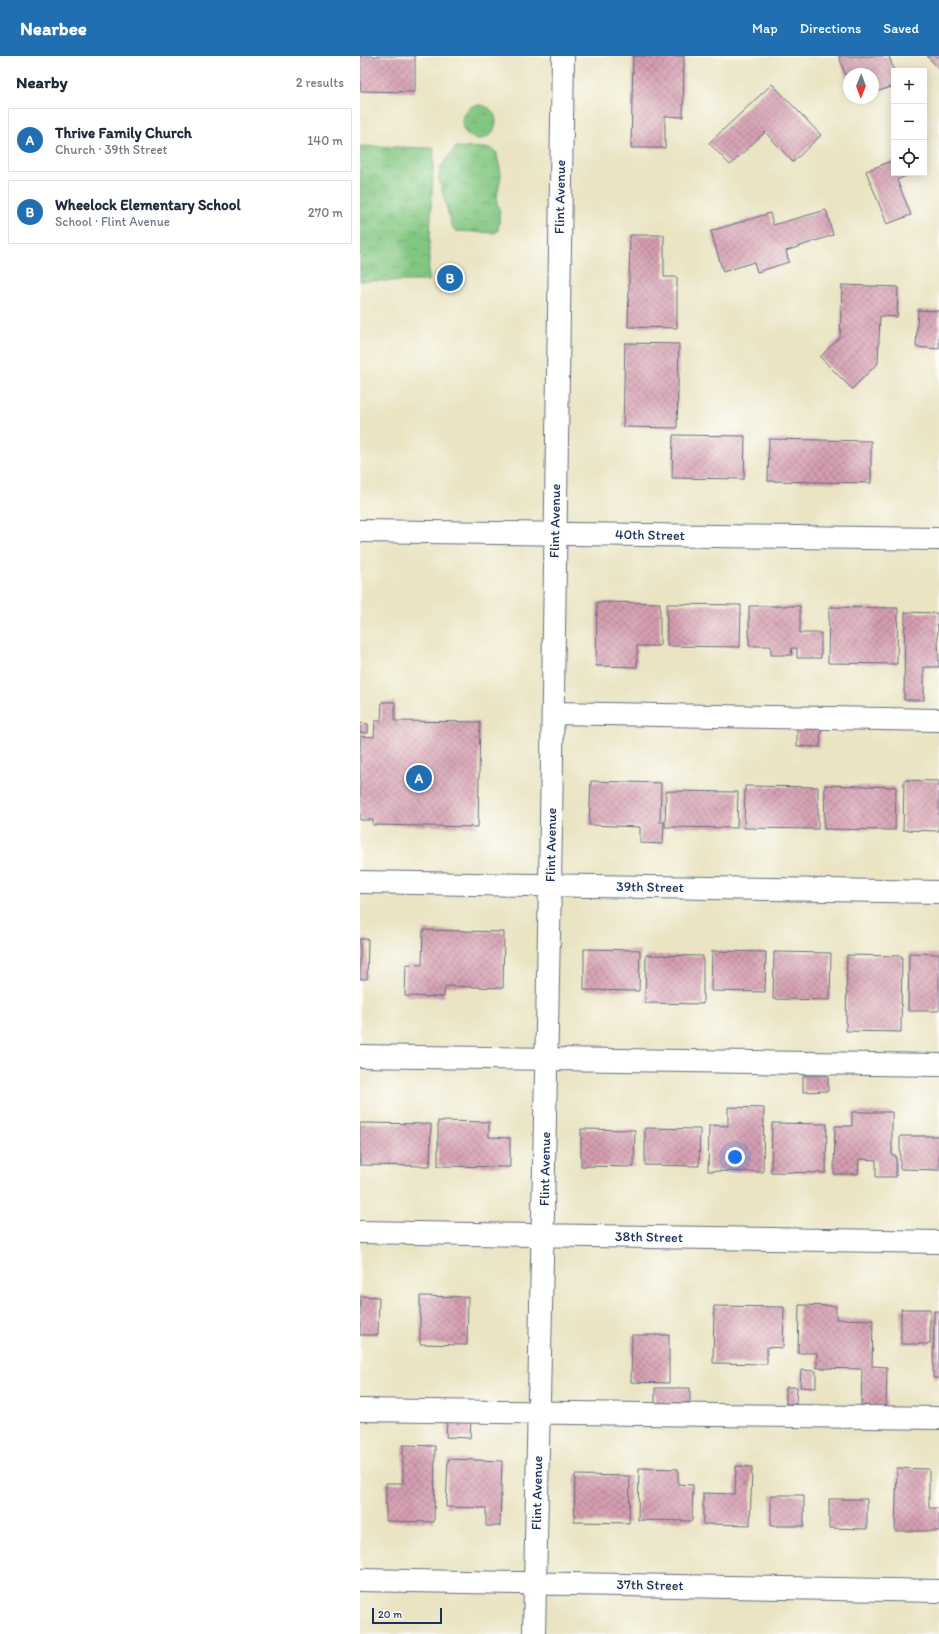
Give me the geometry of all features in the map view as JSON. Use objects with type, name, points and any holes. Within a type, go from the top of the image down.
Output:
[{"type":"street","name":"Flint Avenue","points":[[534,1634],[547,1058],[562,56]]},
{"type":"street","name":"40th Street","points":[[360,531],[939,540]]},
{"type":"street","points":[[553,713],[939,720]]},
{"type":"street","name":"39th Street","points":[[360,882],[939,892]]},
{"type":"street","points":[[360,1056],[939,1065]]},
{"type":"street","name":"38th Street","points":[[360,1232],[939,1242]]},
{"type":"street","points":[[360,1410],[939,1418]]},
{"type":"street","name":"37th Street","points":[[360,1580],[939,1590]]},
{"type":"green space","points":[[476,105],[482,105],[486,106],[493,112],[496,122],[495,129],[489,136],[482,139],[476,139],[472,138],[465,132],[462,125],[462,119],[463,115],[469,108]]},
{"type":"green space","points":[[360,146],[434,148],[428,281],[360,281]]},
{"type":"green space","points":[[456,147],[490,148],[497,153],[501,175],[497,198],[500,211],[498,231],[494,233],[456,231],[452,227],[439,179],[440,168]]},
{"type":"building","points":[[360,56],[415,56],[415,92],[360,91]]},
{"type":"building","points":[[633,56],[684,56],[683,117],[665,116],[665,148],[631,148]]},
{"type":"building","points":[[839,56],[889,56],[893,68],[891,68],[891,87],[879,91],[879,68],[843,68]]},
{"type":"building","points":[[927,56],[939,56],[939,69]]},
{"type":"building","points":[[772,84],[821,135],[793,162],[765,132],[730,165],[709,143]]},
{"type":"building","points":[[891,161],[891,176],[906,176],[897,180],[911,215],[887,224],[866,171]]},
{"type":"building","points":[[826,210],[833,235],[786,251],[789,262],[757,272],[754,262],[723,272],[711,231],[770,213],[773,225]]},
{"type":"building","points":[[630,235],[664,235],[664,277],[677,277],[677,328],[628,327]]},
{"type":"building","points":[[842,285],[898,287],[897,317],[880,316],[878,363],[852,389],[820,357],[840,337]]},
{"type":"building","points":[[918,310],[939,311],[939,349],[916,347]]},
{"type":"building","points":[[625,343],[679,344],[677,428],[623,427]]},
{"type":"building","points":[[673,435],[745,436],[744,479],[672,478]]},
{"type":"building","points":[[769,439],[871,441],[871,483],[768,481]]},
{"type":"building","points":[[597,602],[660,603],[660,646],[637,646],[637,667],[596,666]]},
{"type":"building","points":[[667,604],[741,605],[740,647],[667,646]]},
{"type":"building","points":[[749,606],[800,606],[800,633],[821,633],[821,658],[797,658],[797,648],[791,648],[792,655],[771,655],[771,646],[749,646]]},
{"type":"building","points":[[829,607],[898,608],[897,664],[828,663]]},
{"type":"building","points":[[905,612],[937,613],[939,667],[924,667],[924,700],[904,700]]},
{"type":"building","points":[[382,702],[395,702],[395,721],[480,722],[478,827],[373,825],[373,820],[360,820],[360,736],[374,737],[375,721],[381,721]]},
{"type":"building","points":[[360,723],[368,724],[368,733],[360,733]]},
{"type":"building","points":[[797,728],[821,728],[820,747],[797,746]]},
{"type":"building","points":[[904,780],[939,781],[939,831],[903,830]]},
{"type":"building","points":[[591,781],[661,783],[660,822],[664,822],[663,844],[640,843],[640,827],[589,825]]},
{"type":"building","points":[[825,785],[896,787],[895,830],[824,829]]},
{"type":"building","points":[[745,786],[818,787],[818,829],[744,828]]},
{"type":"building","points":[[666,791],[738,792],[737,828],[665,827]]},
{"type":"building","points":[[423,930],[504,932],[503,988],[445,986],[444,997],[405,996],[406,964],[422,965]]},
{"type":"building","points":[[360,939],[368,939],[367,979],[360,979]]},
{"type":"building","points":[[584,949],[640,950],[639,991],[584,990]]},
{"type":"building","points":[[712,951],[766,952],[765,992],[711,991]]},
{"type":"building","points":[[774,952],[831,953],[830,1000],[773,999]]},
{"type":"building","points":[[909,953],[939,954],[939,1011],[908,1011]]},
{"type":"building","points":[[646,955],[703,956],[703,1004],[645,1003]]},
{"type":"building","points":[[847,955],[902,956],[901,1032],[846,1031]]},
{"type":"building","points":[[803,1076],[828,1076],[828,1091],[803,1092]]},
{"type":"building","points":[[728,1107],[764,1108],[763,1172],[708,1171],[709,1125],[728,1126]]},
{"type":"building","points":[[852,1112],[892,1112],[892,1155],[896,1155],[896,1177],[876,1177],[876,1160],[859,1159],[858,1174],[834,1174],[835,1126],[852,1126]]},
{"type":"building","points":[[438,1121],[489,1122],[489,1137],[510,1138],[510,1167],[438,1166]]},
{"type":"building","points":[[360,1123],[431,1124],[430,1166],[360,1165]]},
{"type":"building","points":[[772,1123],[827,1124],[826,1173],[771,1172]]},
{"type":"building","points":[[645,1128],[700,1129],[699,1166],[645,1165]]},
{"type":"building","points":[[581,1129],[635,1130],[634,1167],[581,1166]]},
{"type":"building","points":[[900,1136],[939,1136],[939,1170],[900,1169]]},
{"type":"building","points":[[360,1296],[379,1297],[378,1335],[360,1335]]},
{"type":"building","points":[[420,1296],[468,1297],[467,1345],[420,1344]]},
{"type":"building","points":[[799,1305],[836,1306],[836,1319],[873,1320],[872,1366],[887,1367],[886,1409],[861,1408],[862,1369],[817,1368],[817,1353],[798,1353]]},
{"type":"building","points":[[714,1306],[784,1307],[783,1348],[767,1347],[767,1364],[713,1363]]},
{"type":"building","points":[[901,1309],[930,1309],[930,1344],[901,1344]]},
{"type":"building","points":[[934,1311],[939,1311],[939,1378],[933,1378]]},
{"type":"building","points":[[632,1335],[669,1335],[669,1383],[631,1382]]},
{"type":"building","points":[[801,1370],[816,1371],[816,1388],[800,1387]]},
{"type":"building","points":[[786,1387],[797,1387],[796,1404],[786,1404]]},
{"type":"building","points":[[655,1388],[690,1388],[690,1403],[655,1403]]},
{"type":"building","points":[[447,1419],[471,1420],[470,1438],[446,1437]]},
{"type":"building","points":[[403,1445],[435,1446],[434,1522],[386,1521],[386,1483],[403,1483]]},
{"type":"building","points":[[448,1459],[502,1461],[500,1526],[486,1526],[486,1508],[446,1507]]},
{"type":"building","points":[[736,1466],[752,1467],[750,1525],[703,1524],[703,1493],[735,1494]]},
{"type":"building","points":[[639,1468],[678,1469],[678,1484],[693,1485],[692,1521],[638,1520]]},
{"type":"building","points":[[897,1468],[929,1469],[929,1508],[939,1508],[939,1531],[895,1531]]},
{"type":"building","points":[[575,1475],[630,1476],[629,1523],[574,1522]]},
{"type":"building","points":[[771,1495],[804,1495],[804,1526],[771,1526]]},
{"type":"building","points":[[829,1499],[867,1499],[867,1529],[829,1528]]},
{"type":"place","name":"Wheelock Elementary School","points":[[450,278]]},
{"type":"place","name":"Thrive Family Church","points":[[419,778]]}]
